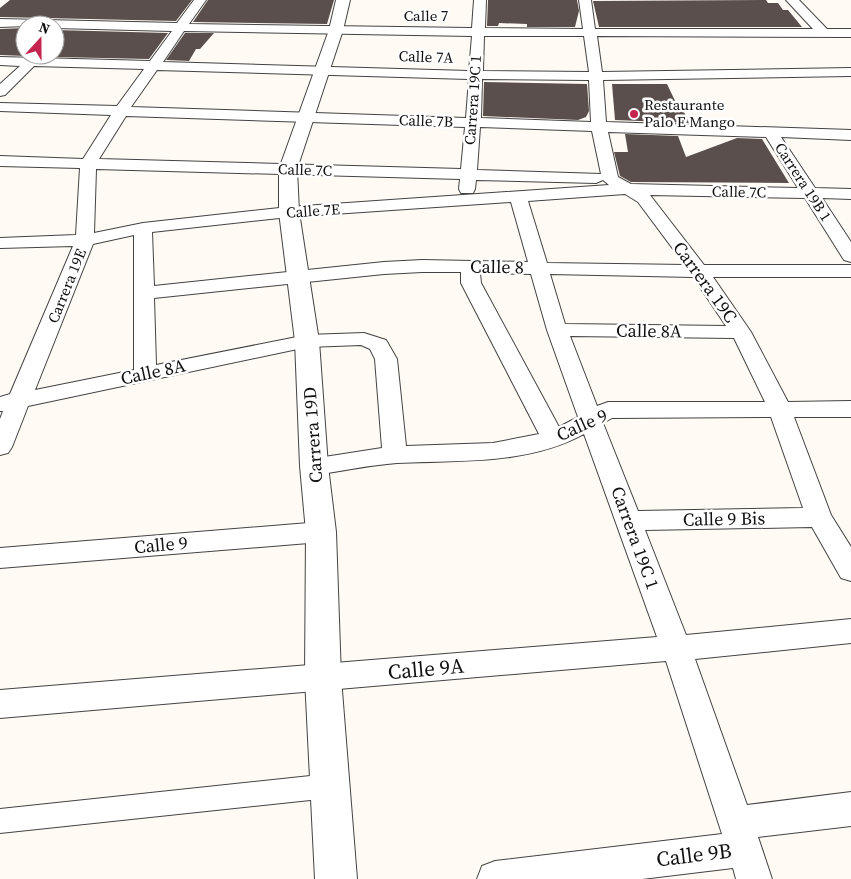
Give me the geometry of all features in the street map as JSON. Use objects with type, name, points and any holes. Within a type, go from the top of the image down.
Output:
[{"type":"street","points":[[88,164],[121,111],[200,0]]},
{"type":"street","name":"Carrera 19D","points":[[336,879],[323,678],[321,532],[314,466],[307,341],[288,212],[288,169],[336,30],[343,0]]},
{"type":"street","name":"Carrera 19C 1","points":[[467,201],[480,0]]},
{"type":"street","points":[[585,0],[592,32],[599,126],[619,184]]},
{"type":"street","points":[[792,0],[830,33],[851,44]]},
{"type":"street","name":"Calle 7","points":[[0,23],[478,32],[851,33]]},
{"type":"street","name":"Calle 7A","points":[[0,61],[15,61]]},
{"type":"street","name":"Calle 7A","points":[[65,63],[474,75],[849,75]]},
{"type":"street","points":[[0,92],[29,65]]},
{"type":"street","name":"Calle 7B","points":[[0,107],[851,135]]},
{"type":"street","name":"Carrera 19B 1","points":[[772,133],[851,256]]},
{"type":"street","name":"Calle 7C","points":[[0,162],[468,174],[810,194],[851,194]]},
{"type":"street","name":"Carrera 19E","points":[[0,447],[9,403],[86,240],[88,164]]},
{"type":"street","name":"Calle 7E","points":[[0,243],[86,240],[143,228],[288,212],[518,197],[619,184]]},
{"type":"street","name":"Carrera 19C","points":[[619,184],[644,198],[699,271],[741,332],[780,409],[819,517],[851,570]]},
{"type":"street","name":"Carrera 19C 1","points":[[518,197],[557,330],[676,648],[745,850]]},
{"type":"street","points":[[143,228],[146,373]]},
{"type":"street","points":[[470,267],[471,283],[553,438]]},
{"type":"street","name":"Calle 8","points":[[144,293],[384,268],[470,267],[699,271],[851,271]]},
{"type":"street","name":"Calle 8A","points":[[557,330],[741,332]]},
{"type":"street","name":"Calle 8A","points":[[9,403],[307,341],[364,339],[379,345],[386,359],[395,455]]},
{"type":"street","name":"Calle 9","points":[[314,466],[395,455],[493,451],[553,438],[592,420],[608,410],[851,409]]},
{"type":"street","name":"Calle 9 Bis","points":[[629,520],[819,517]]},
{"type":"street","name":"Calle 9","points":[[0,558],[321,532]]},
{"type":"street","name":"Calle 9A","points":[[0,704],[676,648],[851,631]]},
{"type":"street","points":[[0,820],[329,786]]},
{"type":"street","name":"Calle 9B","points":[[495,879],[745,850],[851,809]]},
{"type":"building","points":[[10,0],[192,0],[176,21],[65,18],[65,15],[15,15],[15,17],[0,17],[0,8]]},
{"type":"building","points":[[208,0],[334,0],[327,24],[193,22]]},
{"type":"building","points":[[488,0],[577,0],[579,11],[575,27],[527,27],[527,24],[499,23],[498,26],[487,26]]},
{"type":"building","points":[[766,0],[768,3],[778,3],[783,10],[788,10],[802,27],[599,27],[593,1]]},
{"type":"building","points":[[15,28],[15,56],[0,55],[0,29]]},
{"type":"building","points":[[65,30],[168,33],[149,59],[65,57]]},
{"type":"building","points":[[185,33],[214,33],[200,49],[196,49],[189,61],[166,60]]},
{"type":"building","points":[[484,82],[587,84],[589,111],[586,117],[578,120],[483,116]]},
{"type":"building","points":[[612,84],[667,84],[677,105],[681,105],[689,123],[615,120]]},
{"type":"building","points":[[625,134],[678,136],[686,157],[737,138],[762,139],[789,183],[631,182],[620,176],[614,152],[628,152]]},
{"type":"place","name":"Restaurante Palo E Mango","points":[[634,114]]}]
